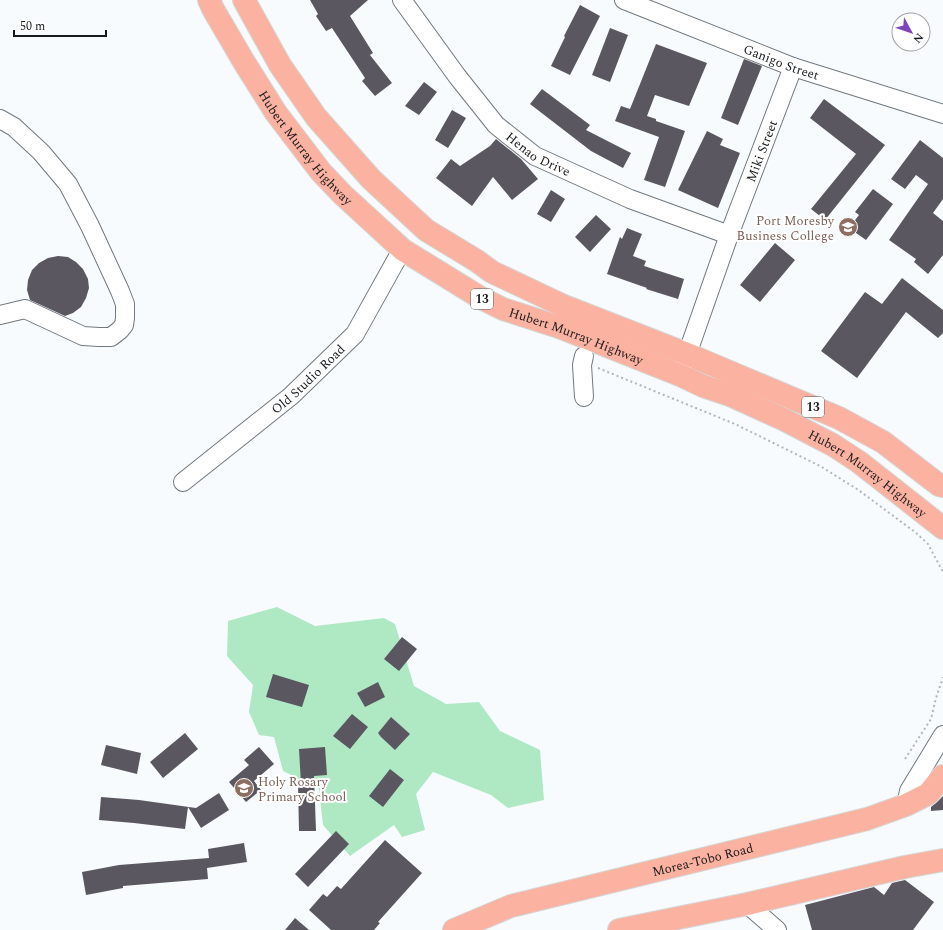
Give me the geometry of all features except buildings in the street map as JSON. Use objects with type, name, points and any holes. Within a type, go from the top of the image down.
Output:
[{"type":"highway","name":"Hubert Murray Highway","points":[[209,0],[244,62],[276,113],[321,172],[343,195],[403,250],[480,298],[503,309],[559,327],[680,375],[702,386],[730,395],[785,420],[833,445],[859,462],[943,528]]},
{"type":"highway","name":"Hubert Murray Highway","points":[[244,0],[280,65],[316,117],[371,179],[426,230],[499,276],[564,306],[687,354],[839,418],[884,442],[939,485],[943,486]]},
{"type":"highway","name":"Morea-Tobo Road","points":[[454,930],[484,923],[511,906],[867,819],[906,805],[928,794],[943,776]]},
{"type":"highway","points":[[619,930],[747,904],[905,867],[943,860]]},
{"type":"street","name":"Ganigo Street","points":[[624,0],[793,67],[943,114]]},
{"type":"street","name":"Henao Drive","points":[[411,3],[457,76],[496,125],[535,156],[630,199],[729,234]]},
{"type":"street","name":"Miki Street","points":[[680,375],[729,234],[793,67]]},
{"type":"street","points":[[0,119],[14,128],[41,152],[68,184],[90,226],[120,291],[125,304],[125,318],[124,325],[111,337],[83,336],[25,309],[0,315]]},
{"type":"street","name":"Old Studio Road","points":[[183,482],[291,396],[355,334],[403,250]]},
{"type":"street","points":[[584,356],[582,365],[584,397]]},
{"type":"street","points":[[906,805],[909,790],[943,734]]},
{"type":"street","points":[[747,904],[777,930]]},
{"type":"path","points":[[598,368],[735,424],[820,466],[857,489],[924,540],[936,557],[943,572]]},
{"type":"path","points":[[905,759],[931,719],[943,677]]},
{"type":"green space","points":[[277,607],[315,626],[384,618],[395,624],[414,686],[446,704],[479,702],[500,731],[540,750],[544,800],[508,808],[491,795],[433,772],[416,794],[425,830],[402,837],[394,825],[350,856],[323,825],[319,789],[283,771],[274,737],[259,735],[249,712],[253,685],[227,656],[228,621]]},
{"type":"place","name":"Port Moresby Business College","points":[[848,227]]},
{"type":"place","name":"Holy Rosary Primary School","points":[[244,788]]}]
